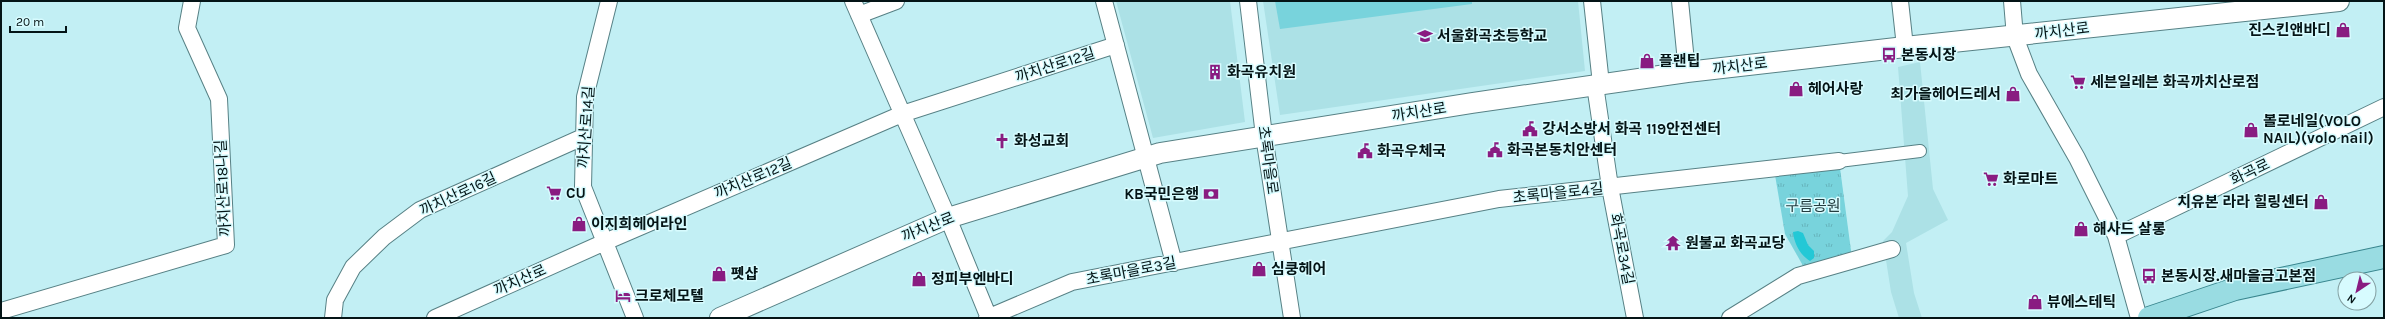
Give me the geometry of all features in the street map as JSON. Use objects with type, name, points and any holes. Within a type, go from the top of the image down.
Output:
[{"type":"main road","points":[[2149,318],[2235,289],[2384,258]]},
{"type":"street","name":"까치산로18나길","points":[[1,311],[226,245],[219,99],[187,28],[192,1]]},
{"type":"street","name":"까치산로14길","points":[[609,1],[585,97],[582,187],[635,318]]},
{"type":"street","points":[[896,1],[856,8],[948,218],[988,318]]},
{"type":"street","points":[[1104,1],[1174,263]]},
{"type":"street","name":"초록마을로","points":[[1248,1],[1264,136],[1292,318]]},
{"type":"street","name":"화곡로34길","points":[[1592,1],[1598,84],[1610,187],[1635,318]]},
{"type":"street","points":[[1680,1],[1687,72]]},
{"type":"street","points":[[1900,1],[1905,47]]},
{"type":"street","points":[[2012,1],[2015,37],[2029,74],[2077,158],[2116,236],[2139,318]]},
{"type":"street","name":"까치산로","points":[[720,318],[948,218],[1160,153],[1598,84],[1687,72],[1905,47],[2015,37],[2339,1]]},
{"type":"street","name":"까치산로12길","points":[[605,242],[902,114],[1116,45]]},
{"type":"street","name":"화곡로","points":[[2116,236],[2384,107]]},
{"type":"street","name":"까치산로16길","points":[[332,318],[335,300],[353,267],[384,237],[420,210],[583,137]]},
{"type":"street","points":[[1839,161],[1920,151]]},
{"type":"street","name":"초록마을로4길","points":[[1280,243],[1499,199],[1839,161]]},
{"type":"street","name":"까치산로","points":[[435,318],[605,242]]},
{"type":"street","name":"초록마을로3길","points":[[988,318],[1072,282],[1280,243]]},
{"type":"street","points":[[1730,318],[1798,276],[1892,250]]},
{"type":"shaded area","points":[[1116,1],[1230,1],[1245,122],[1153,138]]},
{"type":"shaded area","name":"서울화곡초등학교","points":[[1263,1],[1578,1],[1585,71],[1280,115]]},
{"type":"shaded area","points":[[1920,62],[1933,189],[1948,220],[1906,243],[1914,293],[1922,318],[1899,318],[1891,292],[1883,241],[1892,232],[1908,196],[1898,67]]},
{"type":"shaded area","points":[[1798,231],[1803,233],[1808,245],[1814,251],[1814,258],[1810,261],[1800,252],[1796,244],[1793,232]]},
{"type":"green space","points":[[1275,1],[1472,1],[1472,4],[1280,29]]},
{"type":"green space","name":"구름공원","points":[[1840,168],[1852,258],[1806,271],[1785,234],[1775,175]]},
{"type":"place","name":"진스킨앤바디","points":[[2343,30]]},
{"type":"place","name":"서울화곡초등학교","points":[[1425,36]]},
{"type":"place","name":"본동시장","points":[[1889,55]]},
{"type":"place","name":"플랜팁","points":[[1647,61]]},
{"type":"place","name":"화곡유치원","points":[[1215,72]]},
{"type":"place","name":"세븐일레븐 화곡까치산로점","points":[[2078,82]]},
{"type":"place","name":"헤어사랑","points":[[1796,89]]},
{"type":"place","name":"최가을헤어드레서","points":[[2013,94]]},
{"type":"place","name":"강서소방서 화곡 119안전센터","points":[[1530,129]]},
{"type":"place","name":"볼로네일(VOLO NAIL)(volo nail)","points":[[2251,130]]},
{"type":"place","name":"화성교회","points":[[1002,141]]},
{"type":"place","name":"화곡본동치안센터","points":[[1495,150]]},
{"type":"place","name":"화곡우체국","points":[[1365,151]]},
{"type":"place","name":"화로마트","points":[[1991,179]]},
{"type":"place","name":"CU","points":[[554,193]]},
{"type":"place","name":"KB국민은행","points":[[1211,194]]},
{"type":"place","name":"치유본 라라 힐링센터","points":[[2321,202]]},
{"type":"place","name":"이지희헤어라인","points":[[579,224]]},
{"type":"place","name":"해사드 살롱","points":[[2081,229]]},
{"type":"place","name":"원불교 화곡교당","points":[[1673,243]]},
{"type":"place","name":"심쿵헤어","points":[[1259,269]]},
{"type":"place","name":"펫샵","points":[[719,274]]},
{"type":"place","name":"본동시장.새마을금고본점","points":[[2149,276]]},
{"type":"place","name":"정피부엔바디","points":[[919,279]]},
{"type":"place","name":"크로체모텔","points":[[623,296]]},
{"type":"place","name":"뷰에스테틱","points":[[2035,302]]}]
